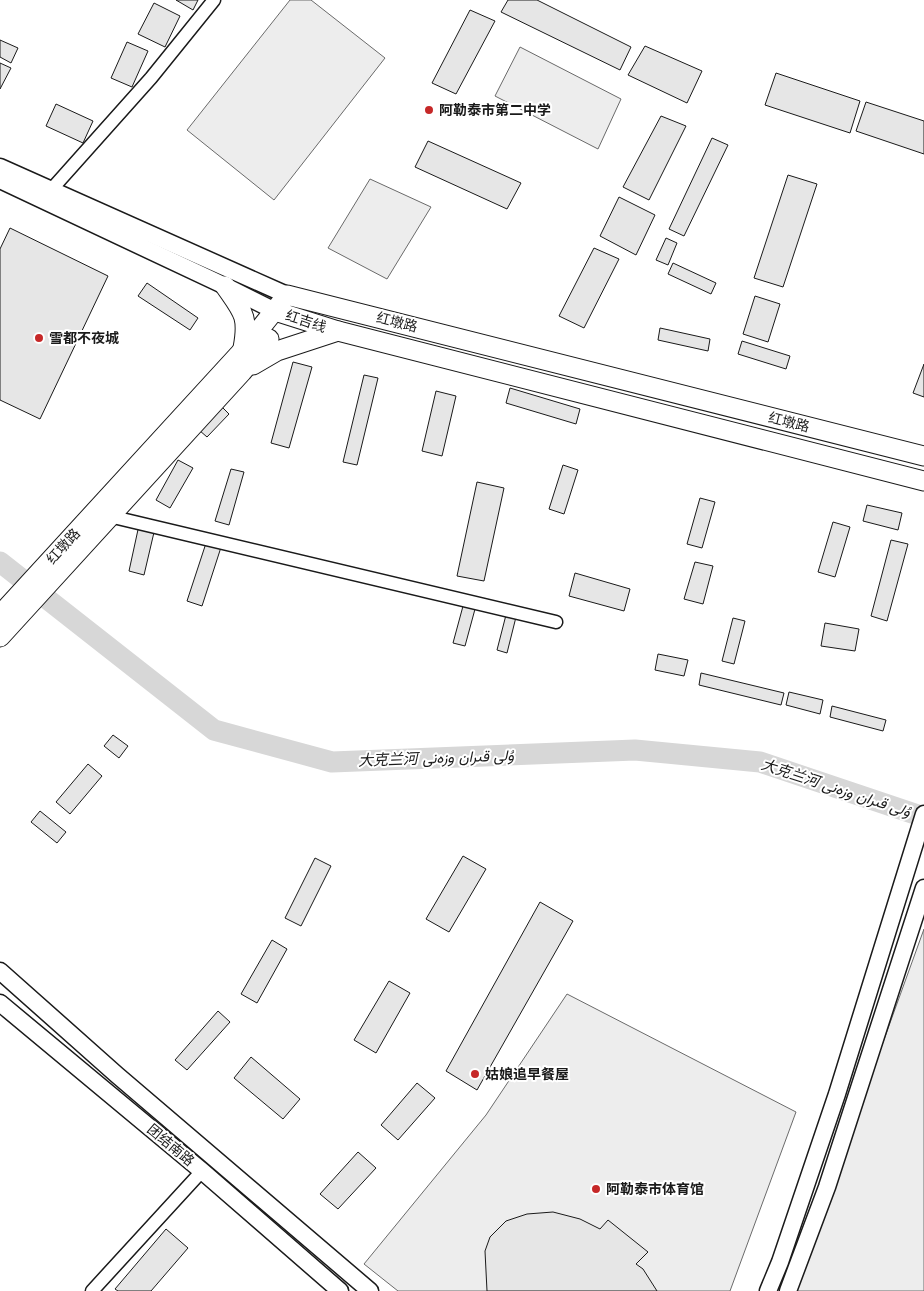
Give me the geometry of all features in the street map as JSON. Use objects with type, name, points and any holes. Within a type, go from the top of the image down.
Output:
[{"type":"highway","points":[[225,286],[243,313],[247,326],[242,351]]},
{"type":"highway","points":[[242,372],[294,296]]},
{"type":"highway","name":"红墩路","points":[[294,296],[924,456]]},
{"type":"highway","name":"红墩路","points":[[0,637],[61,558],[242,351],[281,313]]},
{"type":"highway","name":"红吉线","points":[[281,313],[338,331]]},
{"type":"highway","points":[[242,372],[277,351],[338,331]]},
{"type":"highway","name":"红墩路","points":[[338,331],[924,481]]},
{"type":"highway","name":"红墩路","points":[[0,615],[109,516],[242,372]]},
{"type":"main road","points":[[0,167],[294,296]]},
{"type":"main road","points":[[0,180],[281,313]]},
{"type":"main road","points":[[768,1291],[780,1262],[837,1094],[924,814]]},
{"type":"main road","points":[[788,1291],[827,1187],[924,888]]},
{"type":"main road","points":[[0,971],[370,1291]]},
{"type":"main road","name":"团结南路","points":[[0,1003],[202,1171],[340,1291]]},
{"type":"street","points":[[51,190],[151,78],[214,0]]},
{"type":"street","points":[[109,516],[556,622]]},
{"type":"street","points":[[92,1291],[202,1171]]},
{"type":"shaded area","points":[[290,0],[311,0],[385,58],[274,200],[187,130]]},
{"type":"shaded area","points":[[520,47],[621,99],[598,149],[495,96]]},
{"type":"shaded area","points":[[370,179],[431,207],[387,279],[328,248]]},
{"type":"shaded area","points":[[924,929],[924,1291],[793,1291]]},
{"type":"shaded area","name":"阿勒泰市体育馆","points":[[567,994],[796,1112],[730,1291],[398,1291],[364,1264],[486,1115]]},
{"type":"building","points":[[176,0],[198,0],[193,10]]},
{"type":"building","points":[[508,0],[537,0],[631,47],[620,70],[501,12]]},
{"type":"building","points":[[154,3],[180,16],[165,47],[138,34]]},
{"type":"building","points":[[470,10],[495,21],[456,94],[432,83]]},
{"type":"building","points":[[0,40],[18,48],[11,63],[0,57]]},
{"type":"building","points":[[127,42],[148,51],[132,87],[111,78]]},
{"type":"building","points":[[645,46],[702,71],[687,103],[628,75]]},
{"type":"building","points":[[0,63],[11,68],[0,89]]},
{"type":"building","points":[[776,73],[860,101],[850,133],[765,105]]},
{"type":"building","points":[[866,102],[924,121],[924,154],[856,131]]},
{"type":"building","points":[[56,104],[93,121],[83,143],[46,126]]},
{"type":"building","points":[[661,116],[686,126],[649,200],[623,187]]},
{"type":"building","points":[[712,138],[728,145],[684,236],[669,229]]},
{"type":"building","points":[[428,141],[521,183],[507,209],[415,167]]},
{"type":"building","points":[[788,175],[817,184],[783,287],[754,278]]},
{"type":"building","points":[[619,197],[655,215],[636,255],[600,236]]},
{"type":"building","name":"雪都不夜城","points":[[10,228],[108,276],[40,419],[0,400],[0,249]]},
{"type":"building","points":[[666,238],[677,243],[668,265],[656,260]]},
{"type":"building","points":[[594,248],[619,259],[584,328],[559,316]]},
{"type":"building","points":[[673,263],[716,283],[711,294],[668,274]]},
{"type":"building","points":[[147,283],[198,318],[190,330],[138,296]]},
{"type":"building","points":[[755,296],[780,304],[768,342],[743,334]]},
{"type":"building","points":[[660,328],[710,339],[708,351],[658,340]]},
{"type":"building","points":[[742,341],[790,356],[786,369],[738,354]]},
{"type":"building","points":[[293,362],[312,367],[289,448],[271,443]]},
{"type":"building","points":[[924,364],[924,397],[913,393]]},
{"type":"building","points":[[364,375],[378,378],[357,465],[343,462]]},
{"type":"building","points":[[510,388],[580,409],[576,424],[506,403]]},
{"type":"building","points":[[436,391],[456,396],[442,456],[422,451]]},
{"type":"building","points":[[221,406],[229,414],[207,437],[199,430]]},
{"type":"building","points":[[178,460],[193,468],[170,508],[156,500]]},
{"type":"building","points":[[563,465],[578,470],[564,514],[549,509]]},
{"type":"building","points":[[231,469],[244,472],[229,525],[215,521]]},
{"type":"building","points":[[477,482],[504,488],[484,581],[457,576]]},
{"type":"building","points":[[700,498],[715,502],[702,548],[687,544]]},
{"type":"building","points":[[867,505],[902,513],[898,530],[863,521]]},
{"type":"building","points":[[833,522],[850,527],[835,577],[818,572]]},
{"type":"building","points":[[139,525],[155,528],[144,575],[129,571]]},
{"type":"building","points":[[209,534],[224,538],[202,606],[187,601]]},
{"type":"building","points":[[891,540],[908,544],[887,621],[871,616]]},
{"type":"building","points":[[695,562],[713,566],[703,604],[684,599]]},
{"type":"building","points":[[575,573],[630,589],[624,611],[569,596]]},
{"type":"building","points":[[466,595],[478,598],[465,646],[453,643]]},
{"type":"building","points":[[507,611],[517,613],[507,653],[497,650]]},
{"type":"building","points":[[733,618],[745,621],[734,664],[722,661]]},
{"type":"building","points":[[825,623],[859,629],[855,651],[821,646]]},
{"type":"building","points":[[658,654],[688,660],[684,676],[655,670]]},
{"type":"building","points":[[701,673],[784,693],[781,705],[699,685]]},
{"type":"building","points":[[789,692],[823,700],[820,714],[786,705]]},
{"type":"building","points":[[832,706],[886,720],[883,731],[830,717]]},
{"type":"building","points":[[113,735],[128,746],[119,758],[104,746]]},
{"type":"building","points":[[88,764],[102,776],[70,814],[56,802]]},
{"type":"building","points":[[40,811],[66,832],[57,843],[31,822]]},
{"type":"building","points":[[463,856],[486,869],[449,932],[426,919]]},
{"type":"building","points":[[315,858],[331,866],[301,926],[285,918]]},
{"type":"building","points":[[540,902],[573,921],[477,1090],[446,1071]]},
{"type":"building","points":[[272,940],[287,949],[257,1003],[241,994]]},
{"type":"building","points":[[389,981],[410,993],[376,1053],[354,1040]]},
{"type":"building","points":[[218,1011],[230,1022],[187,1070],[175,1060]]},
{"type":"building","points":[[251,1057],[300,1099],[283,1119],[234,1078]]},
{"type":"building","points":[[417,1083],[435,1098],[398,1140],[381,1125]]},
{"type":"building","points":[[358,1152],[376,1168],[338,1209],[320,1194]]},
{"type":"building","name":"阿勒泰市体育馆","points":[[553,1212],[580,1219],[600,1229],[608,1220],[648,1252],[636,1264],[643,1269],[657,1291],[487,1291],[485,1251],[490,1237],[506,1221],[527,1214]]},
{"type":"building","points":[[166,1229],[188,1248],[151,1291],[118,1291],[115,1289]]},
{"type":"waterway","name":"大克兰河 ۇلى قىران وزەنى","points":[[0,562],[214,730],[332,762],[635,750],[760,762],[924,817]]},
{"type":"place","name":"阿勒泰市第二中学","points":[[429,110]]},
{"type":"place","name":"雪都不夜城","points":[[39,338]]},
{"type":"place","name":"姑娘追早餐屋","points":[[475,1074]]},
{"type":"place","name":"阿勒泰市体育馆","points":[[596,1189]]}]
